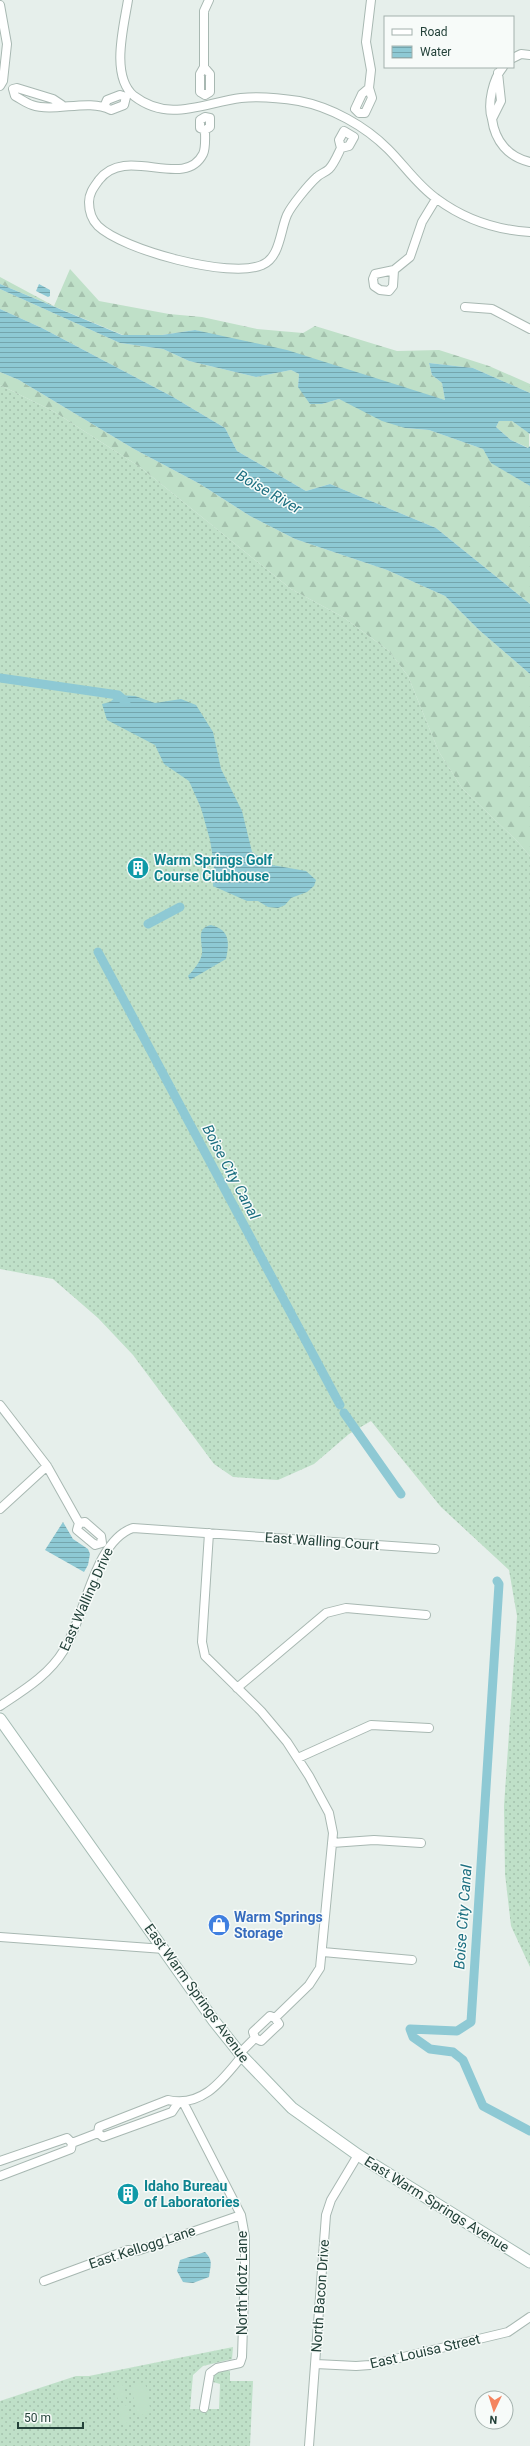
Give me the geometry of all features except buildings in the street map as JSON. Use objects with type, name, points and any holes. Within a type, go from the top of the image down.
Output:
[{"type":"street","points":[[128,0],[120,57],[122,76],[130,96],[152,108],[171,111],[242,98],[270,97],[300,101],[327,110],[354,123],[371,134],[436,199],[461,214],[488,225],[512,231],[530,232]]},
{"type":"street","points":[[209,0],[204,11],[204,67],[200,74],[200,92],[205,95],[205,117],[200,120],[200,128],[205,130],[203,153],[198,161],[186,169],[122,165],[103,175],[92,190],[89,201],[90,215],[98,227],[145,252],[245,269],[262,265],[270,259],[278,244],[287,215],[316,178],[330,169],[341,148],[339,140],[344,131],[350,133],[358,113],[355,109],[362,94],[369,88],[371,70],[366,42],[371,0]]},
{"type":"street","points":[[0,5],[7,44],[2,84],[13,89],[18,88],[53,98],[62,105],[104,107],[112,110],[124,105],[130,96]]},
{"type":"street","points":[[514,58],[521,54],[530,55]]},
{"type":"street","points":[[501,70],[490,113],[502,147],[522,160],[530,162]]},
{"type":"street","points":[[394,270],[410,257],[422,222],[436,199]]},
{"type":"street","points":[[465,307],[492,309],[530,329]]},
{"type":"street","points":[[0,1405],[47,1466],[79,1523],[78,1530],[85,1538],[95,1545],[105,1545]]},
{"type":"street","points":[[0,1509],[47,1466]]},
{"type":"street","name":"East Walling Drive","points":[[0,1706],[34,1683],[48,1670],[64,1651],[105,1545],[124,1531],[133,1528],[209,1533]]},
{"type":"street","points":[[209,1533],[202,1649],[205,1656],[274,1726],[298,1758],[329,1813],[332,1823],[332,1843],[323,1952],[320,1968],[315,1977],[276,2018]]},
{"type":"street","name":"East Walling Court","points":[[209,1533],[435,1549]]},
{"type":"street","points":[[238,1688],[318,1619],[336,1610],[346,1608],[426,1615]]},
{"type":"street","name":"East Warm Springs Avenue","points":[[0,1719],[241,2055],[292,2108],[358,2155],[530,2262]]},
{"type":"street","points":[[298,1758],[371,1725],[429,1728]]},
{"type":"street","points":[[332,1843],[374,1840],[421,1843]]},
{"type":"street","points":[[0,1937],[164,1949]]},
{"type":"street","points":[[323,1952],[412,1960]]},
{"type":"street","points":[[270,2016],[276,2018],[278,2024],[261,2041],[255,2038],[253,2032],[270,2016]]},
{"type":"street","points":[[98,2133],[99,2127],[168,2100],[180,2102],[210,2093],[255,2038]]},
{"type":"street","points":[[98,2133],[103,2137],[172,2112],[180,2102]]},
{"type":"street","name":"North Klotz Lane","points":[[180,2102],[241,2215],[245,2237],[242,2357],[240,2363],[217,2368],[210,2373],[204,2408]]},
{"type":"street","points":[[72,2143],[98,2133]]},
{"type":"street","points":[[0,2161],[67,2138],[72,2143]]},
{"type":"street","points":[[0,2176],[71,2149],[72,2143]]},
{"type":"street","name":"North Bacon Drive","points":[[309,2446],[326,2215],[331,2200],[358,2155]]},
{"type":"street","name":"East Kellogg Lane","points":[[44,2281],[128,2250],[137,2250],[241,2215]]},
{"type":"street","name":"East Louisa Street","points":[[316,2364],[356,2366],[370,2365],[508,2332],[530,2317]]},
{"type":"green space","points":[[70,269],[99,301],[169,314],[202,317],[257,329],[303,333],[315,326],[397,351],[439,350],[489,366],[530,384],[530,393],[473,368],[429,363],[432,375],[442,383],[445,400],[195,330],[162,335],[123,335],[0,284],[0,277],[54,306]]},
{"type":"green space","points":[[0,289],[120,343],[163,349],[189,361],[256,377],[291,370],[299,374],[298,387],[322,404],[339,399],[405,428],[429,430],[483,449],[492,463],[530,486],[530,604],[436,528],[330,484],[306,491],[237,451],[225,428],[173,397],[42,328],[0,309]]},
{"type":"green space","points":[[0,372],[19,380],[134,449],[200,484],[250,516],[295,539],[387,570],[445,596],[479,630],[530,674],[530,856],[517,841],[462,788],[439,752],[408,676],[389,651],[343,617],[291,589],[140,467],[53,411],[0,385]]},
{"type":"green space","points":[[0,385],[53,411],[140,467],[291,589],[343,617],[389,651],[408,676],[439,752],[462,788],[517,841],[530,856],[530,1967],[511,1926],[505,1874],[504,1806],[517,1616],[509,1570],[441,1507],[371,1421],[349,1434],[314,1464],[278,1480],[233,1477],[214,1464],[133,1355],[98,1318],[53,1279],[0,1269]]},
{"type":"green space","points":[[499,421],[512,421],[529,433],[529,448],[511,440],[496,427]]},
{"type":"green space","points":[[233,2347],[232,2359],[203,2366],[193,2375],[190,2409],[219,2409],[220,2384],[213,2382],[213,2376],[220,2371],[230,2371],[230,2381],[253,2381],[250,2446],[0,2446],[0,2401],[76,2376],[89,2376]]},
{"type":"green space","points":[[122,2382],[126,2399],[118,2401],[114,2383]]},
{"type":"green space","points":[[145,2382],[151,2413],[137,2416],[131,2385]]},
{"type":"green space","points":[[127,2405],[130,2422],[122,2424],[119,2407]]},
{"type":"water","points":[[0,284],[122,335],[162,335],[195,330],[287,350],[445,400],[442,383],[432,375],[429,363],[473,368],[530,393],[530,434],[512,421],[499,421],[496,427],[511,440],[528,448],[530,446],[530,486],[491,463],[483,449],[429,430],[405,428],[382,421],[339,399],[322,404],[310,404],[298,387],[299,374],[291,370],[256,377],[189,361],[163,349],[120,343],[0,289]]},
{"type":"water","points":[[39,284],[50,290],[50,296],[48,297],[36,291]]},
{"type":"water","name":"Boise River","points":[[0,309],[42,328],[173,397],[225,428],[237,451],[306,491],[330,484],[436,528],[530,604],[530,674],[479,630],[445,596],[387,570],[295,539],[250,516],[200,484],[134,449],[19,380],[0,372]]},
{"type":"water","points":[[118,695],[135,696],[155,703],[181,699],[196,705],[213,732],[221,769],[242,811],[252,852],[272,865],[306,871],[316,880],[314,886],[307,892],[291,898],[285,905],[278,908],[268,907],[258,901],[247,901],[213,886],[214,864],[210,840],[201,808],[189,781],[164,764],[155,745],[107,720],[102,704],[110,702]]},
{"type":"water","points":[[211,925],[222,930],[227,938],[228,948],[226,959],[190,980],[188,976],[195,968],[202,954],[201,932],[203,929]]},
{"type":"water","points":[[63,1522],[73,1539],[88,1549],[90,1554],[88,1565],[84,1572],[45,1550]]},
{"type":"water","points":[[205,2252],[210,2258],[211,2267],[209,2277],[193,2283],[183,2282],[177,2271],[180,2260]]},
{"type":"waterway","name":"Boise City Canal","points":[[0,678],[118,695],[126,702]]},
{"type":"waterway","name":"Boise City Canal","points":[[148,924],[180,907]]},
{"type":"waterway","name":"Boise City Canal","points":[[98,952],[340,1405]]},
{"type":"waterway","name":"Boise City Canal","points":[[344,1413],[401,1494]]},
{"type":"waterway","name":"Boise City Canal","points":[[497,1581],[499,1584],[471,2022],[457,2031],[410,2029],[413,2037],[430,2049],[453,2052],[463,2060],[483,2106],[530,2131]]},
{"type":"place","name":"Warm Springs Golf Course Clubhouse","points":[[138,868]]},
{"type":"place","name":"Warm Springs Storage","points":[[219,1925]]},
{"type":"place","name":"Idaho Bureau of Laboratories","points":[[128,2194]]}]
